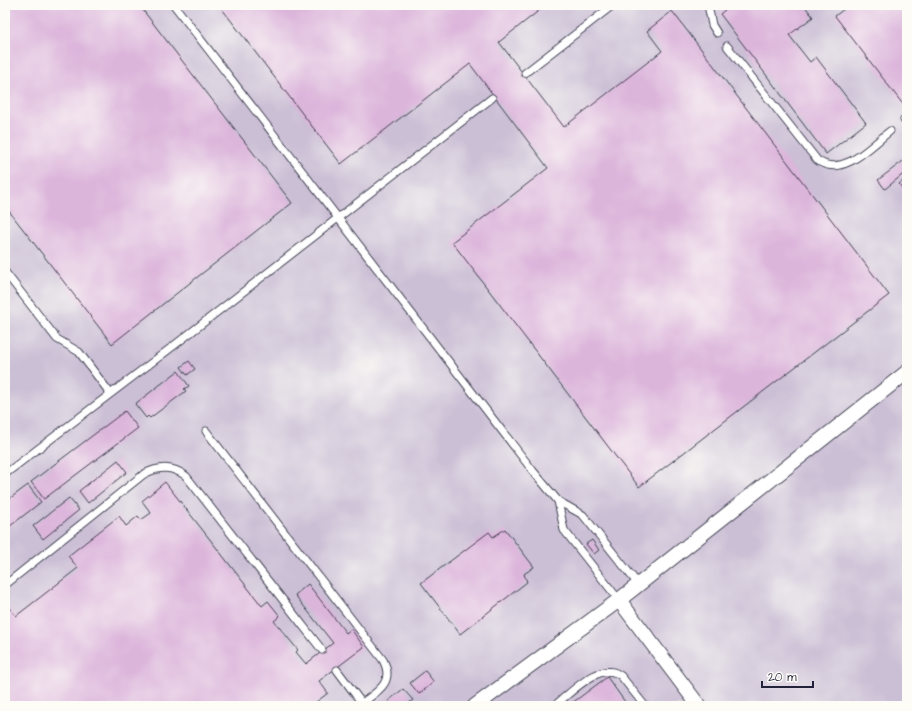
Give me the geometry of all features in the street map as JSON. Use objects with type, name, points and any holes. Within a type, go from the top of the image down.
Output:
[{"type":"street","points":[[475,706],[619,600],[907,372]]},
{"type":"street","points":[[619,600],[699,706]]},
{"type":"lane","points":[[174,5],[558,502],[583,515],[638,584]]},
{"type":"lane","points":[[525,73],[613,5]]},
{"type":"lane","points":[[708,5],[712,25],[717,33]]},
{"type":"lane","points":[[728,46],[817,160],[822,164],[832,167],[846,164],[890,131]]},
{"type":"lane","points":[[5,474],[492,98]]},
{"type":"lane","points":[[5,272],[57,339],[65,346],[79,352],[110,393]]},
{"type":"lane","points":[[206,432],[383,660],[388,671],[386,681],[379,690],[361,705],[337,670]]},
{"type":"lane","points":[[5,585],[144,474],[160,468],[169,468],[178,470],[186,476],[322,650]]},
{"type":"lane","points":[[558,502],[564,530],[619,600]]},
{"type":"lane","points":[[554,706],[593,676],[607,670],[617,672],[645,706]]},
{"type":"shaded area","points":[[5,5],[907,5],[907,706],[5,706]]},
{"type":"building","points":[[5,5],[139,5],[292,203],[112,344],[5,206]]},
{"type":"building","points":[[219,5],[546,5],[499,42],[564,127],[662,51],[647,31],[672,11],[889,295],[639,487],[452,242],[548,168],[470,64],[341,164]]},
{"type":"building","points":[[731,5],[804,5],[813,17],[789,35],[810,62],[816,57],[866,123],[826,154],[720,14]]},
{"type":"building","points":[[849,5],[905,5],[907,8],[907,106],[905,107],[835,16]]},
{"type":"building","points":[[907,158],[907,171],[885,189],[878,180]]},
{"type":"building","points":[[907,178],[907,194],[899,184]]},
{"type":"building","points":[[189,361],[195,369],[187,375],[181,367]]},
{"type":"building","points":[[178,371],[189,386],[184,389],[186,391],[150,418],[148,416],[146,418],[135,404]]},
{"type":"building","points":[[125,411],[138,428],[44,499],[31,482]]},
{"type":"building","points":[[118,460],[127,472],[88,503],[79,491]]},
{"type":"building","points":[[165,482],[262,606],[268,601],[280,616],[274,621],[298,650],[296,652],[306,664],[333,643],[295,595],[308,584],[346,633],[351,629],[364,647],[319,681],[328,693],[311,706],[5,706],[5,605],[6,604],[16,616],[78,568],[68,556],[119,516],[126,526],[138,516],[141,520],[151,513],[142,501]]},
{"type":"building","points":[[28,485],[41,502],[5,530],[5,502]]},
{"type":"building","points":[[69,498],[79,510],[43,539],[33,526]]},
{"type":"building","points":[[505,529],[534,567],[524,574],[527,582],[460,634],[421,583],[489,532],[493,537]]},
{"type":"building","points":[[592,540],[599,550],[594,554],[586,544]]},
{"type":"building","points":[[425,671],[434,682],[419,694],[410,683]]},
{"type":"building","points":[[607,677],[628,706],[568,706]]},
{"type":"building","points":[[403,689],[413,700],[405,706],[391,706],[388,701]]}]
